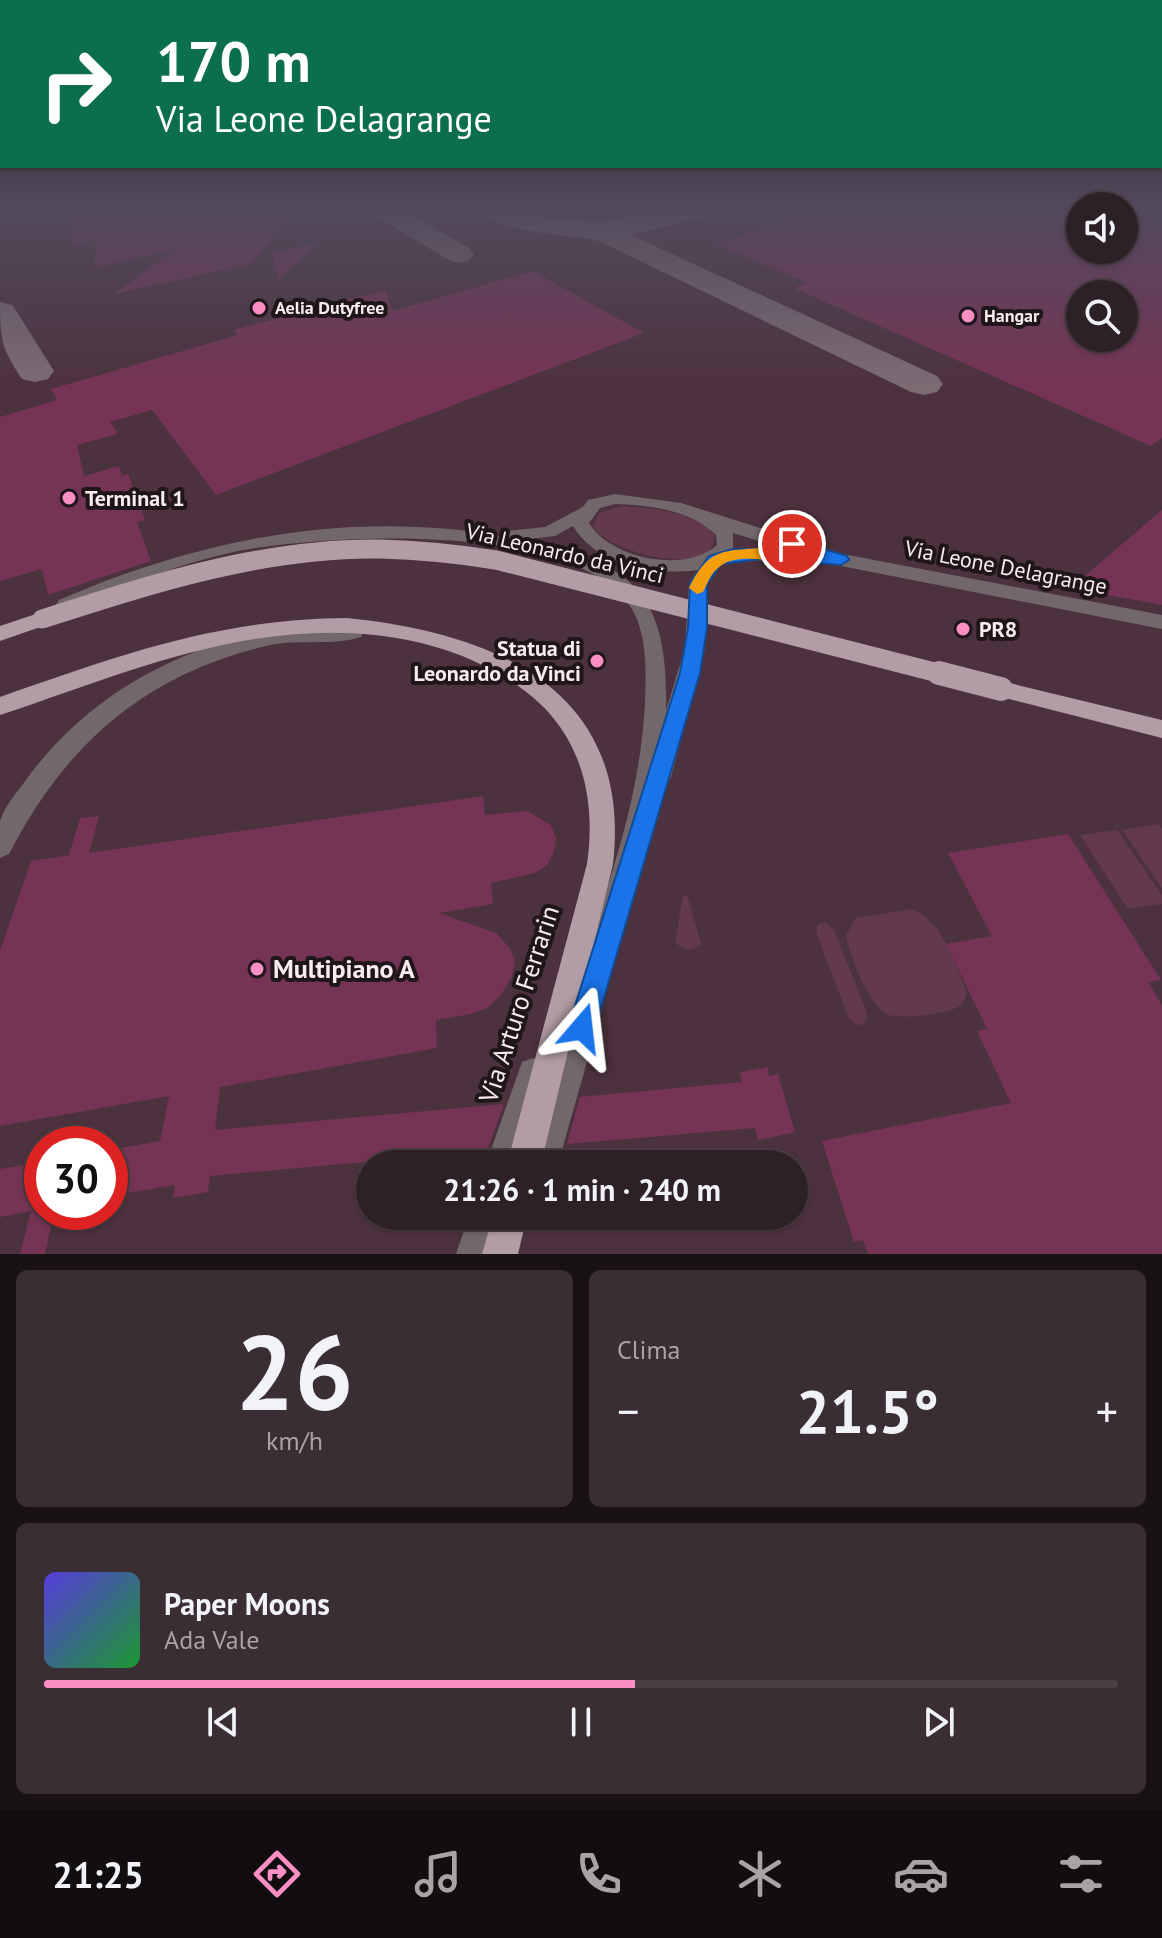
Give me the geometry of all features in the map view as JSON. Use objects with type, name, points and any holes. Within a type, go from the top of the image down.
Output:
[{"type":"main road","name":"Via Leonardo da Vinci","points":[[0,634],[153,583],[258,558],[344,549],[432,551],[517,565],[1162,729]]},
{"type":"main road","name":"Via Arturo Ferrarin","points":[[0,706],[151,653],[257,628],[310,623],[342,624],[442,640],[489,658],[521,676],[554,702],[574,725],[591,759],[601,796],[605,830],[600,864],[528,1150]]},
{"type":"main road","points":[[500,1254],[506,1230]]},
{"type":"street","name":"Via Leone Delagrange","points":[[501,537],[549,532],[604,501],[628,499],[841,560],[1162,622]]},
{"type":"street","name":"Via Leone Delagrange","points":[[587,511],[580,523],[586,536],[618,554],[678,567],[732,555],[760,553],[841,560]]},
{"type":"street","points":[[545,1150],[690,673],[698,628],[698,583],[722,554],[727,540],[721,529],[706,519]]},
{"type":"street","points":[[42,619],[106,587],[211,552],[316,534],[423,532],[501,537],[602,569],[629,590],[647,620],[656,671],[655,733],[631,862],[523,1150]]},
{"type":"street","points":[[0,846],[22,806],[59,756],[108,708],[161,675],[225,649],[290,635],[383,632],[442,640]]},
{"type":"street","name":"Via Arturo Ferrarin","points":[[508,1150],[600,864]]},
{"type":"street","points":[[474,1254],[482,1230]]},
{"type":"street","points":[[484,1254],[493,1230]]},
{"type":"street","points":[[514,1254],[522,1230]]},
{"type":"shaded area","points":[[0,267],[1162,267],[1162,1254],[0,1254]]},
{"type":"shaded area","points":[[621,506],[672,512],[697,521],[715,536],[711,548],[702,556],[676,559],[644,554],[613,543],[593,527],[599,513]]},
{"type":"shaded area","points":[[1159,824],[1162,829],[1162,888],[1122,830]]},
{"type":"shaded area","points":[[1117,830],[1162,895],[1162,904],[1128,909],[1080,835]]},
{"type":"shaded area","points":[[687,894],[701,944],[691,950],[684,949],[675,941],[683,897]]},
{"type":"shaded area","points":[[912,909],[923,915],[940,933],[967,992],[962,1004],[952,1010],[921,1016],[884,1013],[866,988],[855,965],[846,935],[856,918]]},
{"type":"shaded area","points":[[825,922],[834,930],[867,1013],[866,1021],[859,1026],[849,1019],[817,935],[817,925]]},
{"type":"building","points":[[151,267],[239,267],[114,294]]},
{"type":"building","points":[[275,267],[293,267],[278,280]]},
{"type":"building","points":[[769,267],[1162,267],[1162,438],[1151,446],[794,288],[807,283]]},
{"type":"building","points":[[533,271],[644,333],[216,495],[152,410],[110,422],[118,434],[77,445],[84,476],[119,466],[122,476],[128,474],[145,520],[137,522],[151,561],[48,595],[42,569],[0,581],[0,417],[57,400],[51,389],[238,335],[233,330],[386,290],[392,311]]},
{"type":"building","points":[[1162,510],[1162,605],[1102,594],[1079,581]]},
{"type":"building","name":"Multipiano A","points":[[483,796],[485,815],[527,811],[551,825],[556,838],[554,852],[547,865],[535,873],[491,883],[493,904],[439,913],[496,933],[509,947],[515,960],[512,977],[500,996],[487,1008],[436,1020],[437,1048],[220,1087],[215,1130],[504,1104],[487,1150],[356,1150],[356,1163],[210,1176],[208,1192],[173,1198],[175,1185],[128,1193],[128,1147],[160,1141],[169,1096],[0,1126],[0,951],[31,861],[69,855],[80,818],[99,816],[89,853]]},
{"type":"building","points":[[1068,834],[1161,980],[1148,982],[1162,1005],[1162,1254],[868,1254],[863,1240],[854,1242],[822,1141],[1011,1103],[977,1031],[987,1029],[946,944],[992,936],[948,853]]},
{"type":"building","points":[[768,1067],[769,1076],[778,1074],[795,1132],[758,1140],[755,1128],[567,1144],[580,1097],[742,1082],[740,1072]]},
{"type":"building","points":[[24,1165],[24,1212],[0,1217],[0,1169]]},
{"type":"building","points":[[26,1230],[50,1230],[45,1254],[20,1254]]},
{"type":"taxiway","points":[[676,267],[924,384]]},
{"type":"taxiway","points":[[0,312],[35,371]]},
{"type":"slow traffic","points":[[697,588],[708,567],[722,557],[762,553],[814,558]]},
{"type":"place","name":"Aelia Dutyfree","points":[[259,308]]},
{"type":"place","name":"Hangar","points":[[968,316]]},
{"type":"place","name":"Terminal 1","points":[[69,498]]},
{"type":"place","name":"PR8","points":[[963,629]]},
{"type":"place","name":"Statua di Leonardo da Vinci","points":[[597,661]]},
{"type":"place","name":"Multipiano A","points":[[257,969]]},
{"type":"route","points":[[582,1028],[690,673],[698,628],[698,583],[715,560],[732,555],[762,553],[841,560],[792,544]]}]
